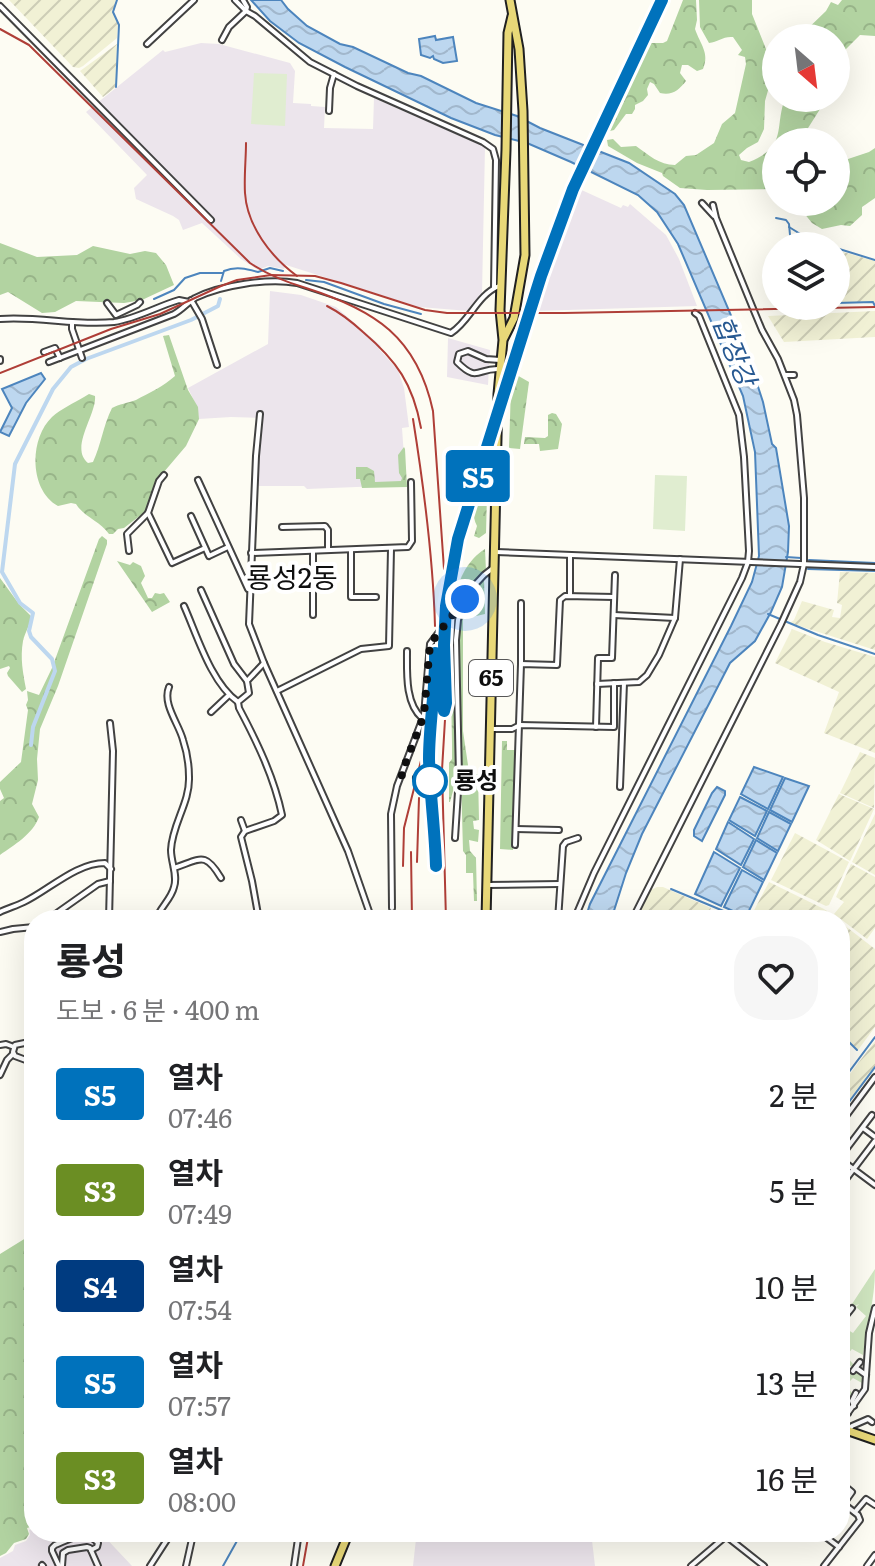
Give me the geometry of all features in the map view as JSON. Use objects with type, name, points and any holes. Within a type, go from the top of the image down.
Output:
[{"type":"main road","name":"65","points":[[503,340],[514,318],[525,255],[523,111],[519,49],[510,0]]},
{"type":"main road","name":"65","points":[[486,910],[493,568],[503,340],[498,286],[506,150],[508,33],[512,16]]},
{"type":"main road","points":[[850,1437],[875,1440]]},
{"type":"main road","points":[[335,1566],[345,1542]]},
{"type":"street","points":[[147,44],[194,0]]},
{"type":"street","points":[[49,362],[174,314],[190,301],[211,292],[245,284],[289,282],[451,333],[487,292],[498,286],[496,160],[493,149],[310,62],[235,0]]},
{"type":"street","points":[[222,40],[229,27],[246,11],[243,0]]},
{"type":"street","points":[[0,6],[211,220]]},
{"type":"street","points":[[329,111],[334,74]]},
{"type":"street","points":[[702,203],[716,218]]},
{"type":"street","points":[[637,910],[782,622],[801,579],[804,564],[804,498],[794,400],[773,347],[762,330],[713,205]]},
{"type":"street","points":[[0,319],[116,322],[179,300],[190,301],[201,315],[217,365]]},
{"type":"street","points":[[116,315],[140,302]]},
{"type":"street","points":[[107,303],[116,315],[116,322]]},
{"type":"street","points":[[578,910],[750,562],[739,415],[699,316],[695,313]]},
{"type":"street","points":[[72,322],[82,358]]},
{"type":"street","points":[[44,352],[55,348],[60,358]]},
{"type":"street","points":[[468,351],[500,364],[479,374],[467,372],[457,362],[459,354],[468,351]]},
{"type":"street","points":[[785,375],[794,375]]},
{"type":"street","points":[[260,414],[249,624],[336,820],[369,910]]},
{"type":"street","points":[[129,551],[127,534],[148,513],[164,475]]},
{"type":"street","points":[[198,480],[249,591]]},
{"type":"street","points":[[251,553],[405,548],[411,544],[411,482]]},
{"type":"street","points":[[148,513],[172,563],[205,548]]},
{"type":"street","points":[[191,516],[209,556],[228,547]]},
{"type":"street","points":[[282,527],[325,526],[328,530],[328,550]]},
{"type":"street","points":[[277,691],[361,649],[389,646],[391,549]]},
{"type":"street","points":[[351,550],[351,597],[376,597]]},
{"type":"street","points":[[313,551],[313,615]]},
{"type":"street","points":[[494,552],[875,567]]},
{"type":"street","points":[[570,555],[570,596]]},
{"type":"street","points":[[597,684],[639,682],[647,675],[675,618],[680,559]]},
{"type":"street","points":[[392,908],[391,814],[397,786],[422,718],[430,644],[484,575],[493,568]]},
{"type":"street","points":[[596,727],[598,658],[612,658],[615,575]]},
{"type":"street","points":[[201,590],[234,664],[247,681],[249,693],[238,702]]},
{"type":"street","points":[[521,664],[557,665],[560,600],[565,596],[614,597]]},
{"type":"street","points":[[455,838],[459,776],[456,634],[465,599]]},
{"type":"street","points":[[515,845],[521,603]]},
{"type":"street","points":[[184,606],[208,659],[229,695],[238,702],[277,791],[280,818],[245,831],[241,837],[257,910]]},
{"type":"street","points":[[613,615],[675,618]]},
{"type":"street","points":[[407,651],[408,688],[416,713],[422,718]]},
{"type":"street","points":[[247,681],[264,663]]},
{"type":"street","points":[[614,683],[614,727]]},
{"type":"street","points":[[620,787],[624,683]]},
{"type":"street","points":[[159,910],[174,889],[176,878],[171,851],[190,781],[183,737],[171,712],[167,694],[169,687]]},
{"type":"street","points":[[211,712],[229,695]]},
{"type":"street","points":[[109,910],[113,751],[110,723]]},
{"type":"street","points":[[490,729],[512,729],[520,725],[622,727]]},
{"type":"street","points":[[241,820],[245,831]]},
{"type":"street","points":[[516,829],[559,830]]},
{"type":"street","points":[[559,910],[563,846],[578,838]]},
{"type":"street","points":[[174,868],[205,860],[212,864],[221,878]]},
{"type":"street","points":[[0,912],[88,867],[102,862],[111,869]]},
{"type":"street","points":[[61,910],[101,882],[110,881]]},
{"type":"street","points":[[487,885],[560,884]]},
{"type":"street","points":[[0,932],[24,928]]},
{"type":"street","points":[[0,1045],[14,1047],[24,1043]]},
{"type":"street","points":[[0,1075],[14,1047]]},
{"type":"street","points":[[13,1054],[24,1059]]},
{"type":"street","points":[[850,1111],[875,1077]]},
{"type":"street","points":[[850,1144],[872,1115]]},
{"type":"street","points":[[850,1174],[875,1139],[863,1128]]},
{"type":"street","points":[[850,1166],[875,1185]]},
{"type":"street","points":[[850,1411],[865,1389],[875,1308]]},
{"type":"street","points":[[860,1362],[855,1370],[866,1375]]},
{"type":"street","points":[[854,1406],[852,1401],[856,1393]]},
{"type":"street","points":[[850,1429],[868,1419],[872,1422]]},
{"type":"street","points":[[855,1512],[866,1499],[875,1505]]},
{"type":"street","points":[[850,1509],[860,1520],[850,1533]]},
{"type":"street","points":[[60,1566],[52,1548],[63,1542]]},
{"type":"street","points":[[91,1550],[97,1547],[97,1542]]},
{"type":"street","points":[[150,1566],[166,1542]]},
{"type":"street","points":[[186,1566],[191,1542]]},
{"type":"street","points":[[294,1566],[298,1542]]},
{"type":"street","points":[[691,1566],[720,1542]]},
{"type":"street","points":[[738,1542],[764,1566]]},
{"type":"street","points":[[833,1542],[839,1547]]},
{"type":"street","points":[[824,1566],[843,1542]]},
{"type":"street","points":[[60,1566],[63,1553],[87,1547],[98,1566]]},
{"type":"street","points":[[867,1566],[875,1555]]},
{"type":"shaded area","points":[[201,43],[219,44],[290,63],[295,71],[293,103],[325,107],[324,128],[373,129],[374,98],[485,147],[482,294],[469,311],[419,307],[286,265],[284,269],[268,266],[258,270],[241,259],[202,223],[183,230],[179,220],[173,216],[136,199],[134,188],[147,175],[86,112],[163,50]]},
{"type":"shaded area","points":[[575,187],[621,208],[630,204],[666,235],[697,306],[535,311]]},
{"type":"shaded area","points":[[270,291],[301,295],[336,307],[381,346],[379,349],[398,370],[404,388],[409,427],[402,428],[406,485],[307,489],[304,486],[259,486],[257,458],[261,418],[199,419],[188,388],[268,344]]},
{"type":"shaded area","points":[[448,338],[490,350],[488,385],[447,377]]},
{"type":"shaded area","points":[[24,1542],[109,1542],[132,1566],[0,1566],[0,1558],[13,1551],[15,1545]]},
{"type":"shaded area","points":[[416,1542],[592,1542],[595,1566],[413,1566]]},
{"type":"green space","points":[[9,0],[116,0],[113,12],[118,23],[117,38],[83,66],[73,67]]},
{"type":"green space","points":[[683,0],[696,0],[695,29],[705,53],[703,69],[697,71],[682,65],[680,73],[686,81],[672,93],[660,93],[650,82],[648,95],[635,105],[632,114],[626,114],[610,131],[616,106],[631,73],[650,43],[667,41]]},
{"type":"green space","points":[[699,0],[752,0],[752,14],[762,39],[764,128],[758,142],[739,155],[741,160],[749,162],[762,155],[762,189],[680,188],[662,173],[608,146],[607,140],[613,139],[621,147],[636,146],[659,161],[675,165],[686,156],[696,155],[714,143],[722,124],[735,113],[746,64],[745,57],[738,55],[742,50],[733,37],[709,43],[700,27]]},
{"type":"green space","points":[[842,0],[875,0],[875,36],[860,35],[850,45],[850,24],[813,24],[831,2],[838,5]]},
{"type":"green space","points":[[117,44],[116,87],[103,97],[80,71]]},
{"type":"green space","points":[[254,73],[287,74],[285,126],[251,124]]},
{"type":"green space","points":[[782,112],[818,112],[808,128],[779,128]]},
{"type":"green space","points":[[875,148],[875,198],[862,207],[862,215],[850,226],[822,229],[812,223],[806,216],[850,216],[850,158]]},
{"type":"green space","points":[[0,243],[37,257],[77,255],[93,246],[130,254],[145,251],[156,253],[166,265],[174,285],[142,300],[124,303],[76,301],[55,312],[42,313],[8,292],[0,295]]},
{"type":"green space","points":[[850,254],[875,261],[875,302],[850,302]]},
{"type":"green space","points":[[875,311],[875,337],[784,342],[770,320],[850,320],[850,312]]},
{"type":"green space","points":[[169,335],[188,390],[198,407],[199,419],[186,446],[158,479],[146,511],[124,528],[109,534],[76,504],[58,506],[48,498],[37,477],[39,438],[44,426],[56,414],[89,394],[95,396],[81,449],[88,463],[93,462],[112,408],[136,400],[175,376],[163,336]]},
{"type":"green space","points":[[515,374],[529,382],[520,449],[509,448],[511,388]]},
{"type":"green space","points":[[552,413],[562,424],[558,449],[540,451],[539,444],[524,444],[525,437],[548,436],[548,415]]},
{"type":"green space","points":[[404,447],[407,487],[362,488],[360,479],[356,479],[356,467],[374,471],[375,482],[401,481],[398,455]]},
{"type":"green space","points":[[488,457],[486,533],[479,538],[474,536],[477,526],[474,501],[485,458]]},
{"type":"green space","points":[[655,475],[687,476],[685,531],[653,529]]},
{"type":"green space","points":[[102,536],[107,544],[40,729],[38,780],[32,804],[39,817],[28,834],[0,855],[0,801],[4,798],[0,782],[21,762],[28,710],[27,691],[39,695]]},
{"type":"green space","points":[[485,549],[486,571],[457,604],[458,588],[464,573],[473,559]]},
{"type":"green space","points":[[117,561],[141,566],[145,576],[141,583],[148,598],[155,593],[164,593],[170,602],[152,612]]},
{"type":"green space","points":[[840,572],[875,573],[875,650],[790,623],[802,601],[834,610],[832,617],[840,618],[842,605],[837,603]]},
{"type":"green space","points":[[0,578],[31,616],[22,647],[26,689],[22,692],[8,676],[9,666],[0,669]]},
{"type":"green space","points":[[484,579],[485,614],[463,619],[463,731],[467,774],[478,774],[479,820],[473,821],[474,829],[479,830],[478,842],[469,840],[470,851],[476,858],[477,901],[474,901],[473,873],[466,873],[466,855],[463,851],[457,633],[465,603]]},
{"type":"green space","points":[[452,623],[456,780],[449,802],[449,763],[452,759]]},
{"type":"green space","points":[[792,629],[875,657],[875,753],[824,733],[839,692],[775,663]]},
{"type":"green space","points":[[502,741],[507,741],[507,750],[516,750],[513,850],[500,849]]},
{"type":"green space","points":[[860,752],[875,758],[874,808],[840,793]]},
{"type":"green space","points":[[839,794],[874,809],[850,861],[816,840]]},
{"type":"green space","points":[[875,814],[875,875],[852,862]]},
{"type":"green space","points":[[795,833],[849,862],[829,905],[771,880]]},
{"type":"green space","points":[[851,864],[875,877],[875,928],[867,939],[850,926],[850,910],[837,910],[844,902],[836,897]]},
{"type":"green space","points":[[769,882],[825,910],[754,910]]},
{"type":"green space","points":[[663,887],[711,908],[640,910],[651,890]]},
{"type":"green space","points":[[850,930],[875,949],[875,1027],[858,1050],[850,1042]]},
{"type":"green space","points":[[875,1041],[875,1066],[850,1100],[850,1074]]},
{"type":"green space","points":[[24,1239],[24,1540],[14,1543],[0,1556],[0,1254]]},
{"type":"green space","points":[[875,1269],[863,1355],[852,1349],[850,1351],[850,1331],[853,1333],[866,1316],[856,1307],[859,1304],[852,1304]]},
{"type":"green space","points":[[850,1370],[863,1377],[862,1383],[853,1378],[850,1381]]},
{"type":"water","name":"합장강","points":[[251,0],[281,0],[307,26],[340,44],[421,76],[476,103],[517,116],[629,163],[675,194],[684,205],[747,353],[763,402],[772,444],[776,448],[789,526],[782,587],[755,641],[730,663],[642,834],[614,910],[588,910],[731,626],[752,582],[759,556],[755,452],[743,396],[678,244],[657,212],[638,195],[527,143],[451,118],[299,43],[270,21]]},
{"type":"water","points":[[435,36],[436,40],[453,37],[457,61],[443,63],[433,56],[421,55],[419,39]]},
{"type":"water","points":[[41,373],[45,379],[26,403],[9,436],[0,432],[12,408],[2,389]]},
{"type":"water","points":[[754,767],[783,777],[768,809],[741,794]]},
{"type":"water","points":[[785,778],[809,786],[792,822],[770,810]]},
{"type":"water","points":[[717,787],[725,791],[725,795],[702,841],[694,836],[694,830]]},
{"type":"water","points":[[740,797],[767,811],[755,836],[729,820]]},
{"type":"water","points":[[769,812],[791,824],[778,851],[757,838]]},
{"type":"water","points":[[728,822],[754,839],[741,865],[716,849]]},
{"type":"water","points":[[756,840],[777,853],[764,880],[743,867]]},
{"type":"water","points":[[714,852],[740,868],[721,906],[695,894]]},
{"type":"water","points":[[742,870],[763,882],[749,910],[724,907]]},
{"type":"waterway","points":[[116,87],[119,25],[113,12],[117,0]]},
{"type":"waterway","points":[[776,218],[786,220],[790,232]]},
{"type":"waterway","points":[[789,227],[797,232]]},
{"type":"waterway","points":[[850,252],[875,260]]},
{"type":"waterway","points":[[221,281],[224,271],[233,269],[258,272],[270,268],[283,271]]},
{"type":"waterway","points":[[154,299],[174,290],[185,278],[200,273],[223,273]]},
{"type":"waterway","points":[[306,280],[324,282],[421,314]]},
{"type":"waterway","points":[[31,745],[33,727],[55,671],[52,659],[31,637],[29,631],[33,613],[20,603],[2,572],[15,464],[53,389],[71,367],[191,320],[218,306],[220,299]]},
{"type":"waterway","points":[[850,303],[873,302],[875,306]]},
{"type":"waterway","points":[[786,557],[801,558]]},
{"type":"waterway","points":[[809,560],[875,563]]},
{"type":"waterway","points":[[808,569],[875,571]]},
{"type":"waterway","points":[[768,614],[875,654]]},
{"type":"waterway","points":[[671,889],[721,910]]},
{"type":"waterway","points":[[850,1071],[875,1037]]},
{"type":"waterway","points":[[850,1043],[857,1050]]},
{"type":"waterway","points":[[850,1101],[875,1067]]},
{"type":"waterway","points":[[870,1340],[875,1318]]},
{"type":"waterway","points":[[850,1414],[866,1391],[870,1350]]},
{"type":"waterway","points":[[223,1566],[236,1542]]},
{"type":"railway","points":[[446,910],[442,770],[446,703],[444,645],[448,587],[458,539],[541,276],[573,189],[662,0]]},
{"type":"railway","points":[[0,29],[29,45],[250,263],[277,278],[353,306],[372,317],[404,345],[426,385],[433,411],[444,569]]},
{"type":"railway","points":[[246,143],[245,193],[250,217],[262,240],[278,260],[297,276]]},
{"type":"railway","points":[[0,373],[111,329],[160,314],[237,280],[271,275],[315,276],[425,310],[447,313],[875,307]]},
{"type":"railway","points":[[327,306],[375,343],[402,374],[418,412],[421,428]]},
{"type":"railway","points":[[413,419],[427,522],[435,626]]},
{"type":"railway","points":[[403,866],[404,828],[428,733],[436,674]]},
{"type":"railway","points":[[430,750],[435,838]]},
{"type":"railway","points":[[417,862],[419,798]]},
{"type":"railway","points":[[432,826],[433,866]]},
{"type":"railway","points":[[411,852],[412,910]]},
{"type":"railway","points":[[303,1566],[307,1542]]},
{"type":"train","name":"S5","points":[[436,866],[430,770],[435,653],[444,711],[446,606],[458,539],[541,276],[573,189],[662,0]]},
{"type":"place","name":"룡성","points":[[430,781]]},
{"type":"district","name":"룡성2동","points":[[292,578]]},
{"type":"route","points":[[430,781],[401,775],[424,715],[430,644],[465,599]]}]
